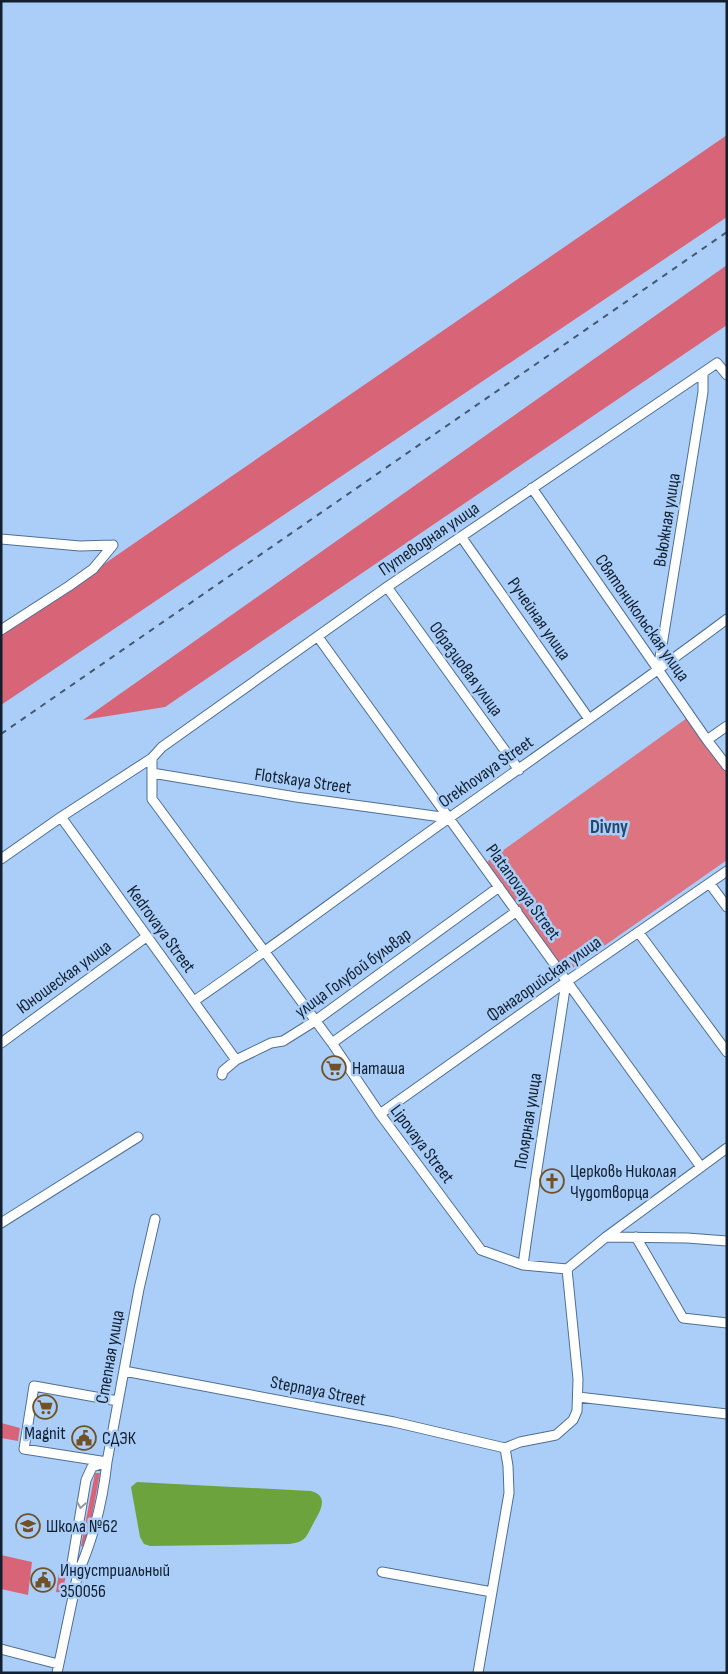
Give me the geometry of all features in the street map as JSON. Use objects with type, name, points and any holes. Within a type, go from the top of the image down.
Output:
[{"type":"street","name":"Путеводная улица","points":[[1,859],[61,817],[152,758],[162,746],[387,587],[462,538],[532,488],[717,363],[727,375]]},
{"type":"street","name":"Вьюжная улица","points":[[658,670],[703,392],[703,374]]},
{"type":"street","name":"Святоникольская улица","points":[[532,488],[707,740],[726,764]]},
{"type":"street","name":"Ручейная улица","points":[[462,538],[589,719]]},
{"type":"street","points":[[1,539],[80,546],[112,546],[93,569],[1,630]]},
{"type":"street","name":"Образцовая улица","points":[[387,587],[519,770]]},
{"type":"street","name":"Orekhovaya Street","points":[[194,1002],[727,619]]},
{"type":"street","name":"Platanovaya Street","points":[[318,637],[700,1167]]},
{"type":"street","points":[[707,740],[727,726]]},
{"type":"street","points":[[152,758],[152,773]]},
{"type":"street","name":"Flotskaya Street","points":[[152,773],[296,797],[449,818]]},
{"type":"street","name":"Lipovaya Street","points":[[152,773],[152,799],[332,1043],[380,1114],[481,1250],[523,1265],[567,1269]]},
{"type":"street","name":"Kedrovaya Street","points":[[61,817],[236,1060]]},
{"type":"street","name":"Фанагорийская улица","points":[[380,1114],[727,871]]},
{"type":"street","points":[[710,884],[727,907]]},
{"type":"street","name":"улица Голубой бульвар","points":[[222,1075],[223,1071],[236,1060],[271,1043],[283,1041],[315,1022],[499,887]]},
{"type":"street","points":[[332,1043],[517,911]]},
{"type":"street","points":[[639,933],[727,1052]]},
{"type":"street","name":"Юношеская улица","points":[[1,1043],[146,937]]},
{"type":"street","name":"Полярная улица","points":[[523,1265],[566,982]]},
{"type":"street","points":[[1,1223],[138,1137]]},
{"type":"street","points":[[478,1673],[509,1493],[505,1448],[520,1442],[556,1435],[573,1420],[577,1411],[578,1379],[567,1269],[606,1237],[727,1148]]},
{"type":"street","name":"Степная улица","points":[[78,1573],[85,1558],[99,1508],[139,1289],[155,1219]]},
{"type":"street","points":[[606,1237],[687,1238],[727,1242]]},
{"type":"street","points":[[636,1238],[683,1318],[727,1323]]},
{"type":"street","name":"Stepnaya Street","points":[[124,1371],[394,1422],[505,1448]]},
{"type":"street","points":[[107,1462],[24,1450],[34,1386],[118,1400]]},
{"type":"street","points":[[578,1397],[727,1414]]},
{"type":"street","points":[[1,1649],[58,1669],[78,1573],[72,1563],[86,1480],[92,1467],[107,1462]]},
{"type":"street","points":[[382,1572],[492,1592]]},
{"type":"shaded area","points":[[727,135],[727,217],[1,705],[1,635]]},
{"type":"shaded area","points":[[727,265],[727,325],[165,707],[83,720]]},
{"type":"shaded area","points":[[687,718],[727,773],[727,860],[564,974],[484,864]]},
{"type":"shaded area","points":[[1,1423],[20,1428],[18,1441],[1,1438]]},
{"type":"shaded area","points":[[95,1473],[100,1473],[90,1527],[84,1547],[81,1546]]},
{"type":"shaded area","points":[[137,1482],[311,1491],[317,1493],[322,1500],[322,1505],[305,1538],[290,1544],[150,1546],[144,1544],[140,1537],[131,1487]]},
{"type":"shaded area","points":[[1,1555],[32,1562],[28,1595],[1,1589]]},
{"type":"shaded area","points":[[60,1566],[67,1566],[63,1593],[56,1592]]},
{"type":"railway","points":[[1,734],[727,232]]},
{"type":"place","name":"Наташа","points":[[334,1068]]},
{"type":"place","name":"Церковь Николая Чудотворца","points":[[552,1181]]},
{"type":"place","name":"Magnit","points":[[45,1407]]},
{"type":"place","name":"СДЭК","points":[[84,1438]]},
{"type":"place","name":"Школа №62","points":[[28,1526]]},
{"type":"place","name":"Индустриальный 350056","points":[[43,1580]]},
{"type":"district","name":"Divny","points":[[609,827]]}]
